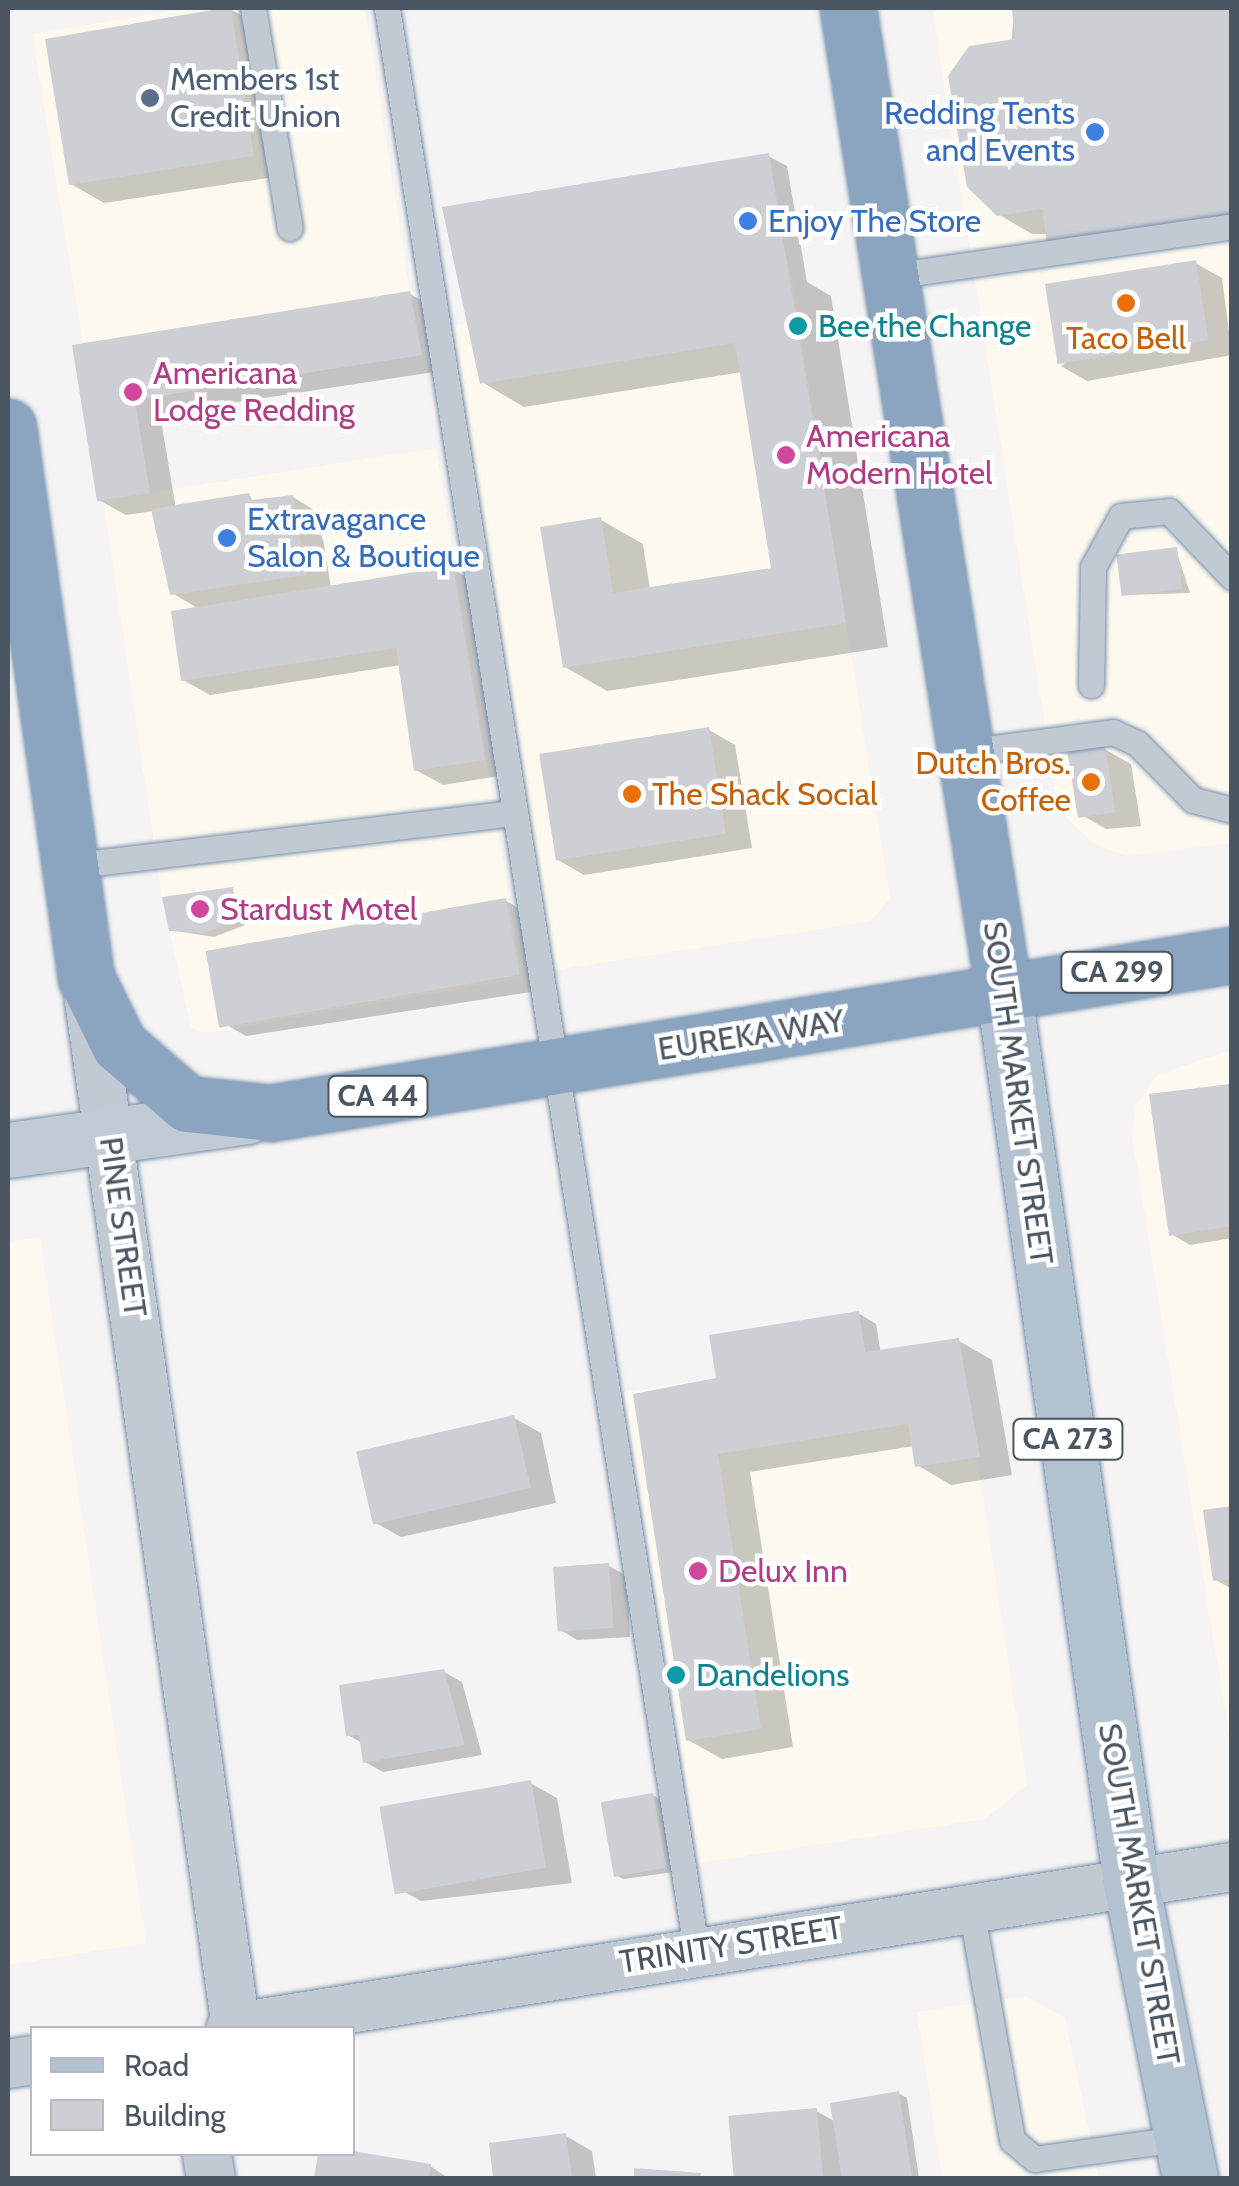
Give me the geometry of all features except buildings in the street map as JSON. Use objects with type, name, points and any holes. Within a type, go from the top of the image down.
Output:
[{"type":"highway","name":"SOUTH MARKET STREET","points":[[848,8],[1004,994]]},
{"type":"highway","name":"PINE STREET","points":[[8,427],[86,978]]},
{"type":"highway","name":"EUREKA WAY","points":[[86,978],[119,1045],[166,1093],[222,1113],[270,1113],[1232,955]]},
{"type":"main road","name":"SOUTH MARKET STREET","points":[[1004,994],[1131,1883],[1187,2158]]},
{"type":"street","name":"PINE STREET","points":[[86,978],[234,2026]]},
{"type":"street","name":"EUREKA WAY","points":[[8,1150],[270,1113]]},
{"type":"street","name":"TRINITY STREET","points":[[246,2026],[696,1950],[1232,1867]]},
{"type":"lane","points":[[253,8],[290,228]]},
{"type":"lane","points":[[387,8],[696,1950]]},
{"type":"lane","points":[[891,276],[1232,226]]},
{"type":"lane","points":[[1091,685],[1093,567],[1121,516],[1170,510],[1232,576]]},
{"type":"lane","points":[[966,752],[1112,732],[1138,743],[1194,800],[1232,810]]},
{"type":"lane","points":[[68,866],[513,813]]},
{"type":"lane","points":[[970,1909],[1012,2140],[1035,2159],[1187,2158]]},
{"type":"shaded area","points":[[191,8],[365,8],[410,291],[83,343],[32,34]]},
{"type":"shaded area","points":[[932,8],[1231,8],[1231,843],[1127,856],[1093,843],[1058,809]]},
{"type":"shaded area","points":[[790,269],[890,898],[871,921],[549,971],[446,327]]},
{"type":"shaded area","points":[[436,448],[522,978],[207,1033],[191,1028],[162,897],[103,500]]},
{"type":"shaded area","points":[[1231,1050],[1231,1749],[1132,1136],[1136,1105],[1157,1075]]},
{"type":"shaded area","points":[[40,1237],[146,1943],[8,1965],[8,1242]]},
{"type":"shaded area","points":[[959,1338],[1027,1785],[985,1819],[699,1863],[624,1392]]},
{"type":"shaded area","points":[[1026,1996],[1065,2018],[1099,2178],[942,2178],[917,2012]]},
{"type":"place","name":"Members 1st Credit Union","points":[[150,98]]},
{"type":"place","name":"Redding Tents and Events","points":[[1095,132]]},
{"type":"place","name":"Enjoy The Store","points":[[748,221]]},
{"type":"place","name":"Taco Bell","points":[[1126,303]]},
{"type":"place","name":"Bee the Change","points":[[798,326]]},
{"type":"place","name":"Americana Lodge Redding","points":[[133,392]]},
{"type":"place","name":"Americana Modern Hotel","points":[[786,455]]},
{"type":"place","name":"Extravagance Salon & Boutique","points":[[227,538]]},
{"type":"place","name":"Dutch Bros. Coffee","points":[[1091,782]]},
{"type":"place","name":"The Shack Social","points":[[632,794]]},
{"type":"place","name":"Stardust Motel","points":[[200,909]]},
{"type":"place","name":"Delux Inn","points":[[698,1571]]},
{"type":"place","name":"Dandelions","points":[[676,1675]]}]
